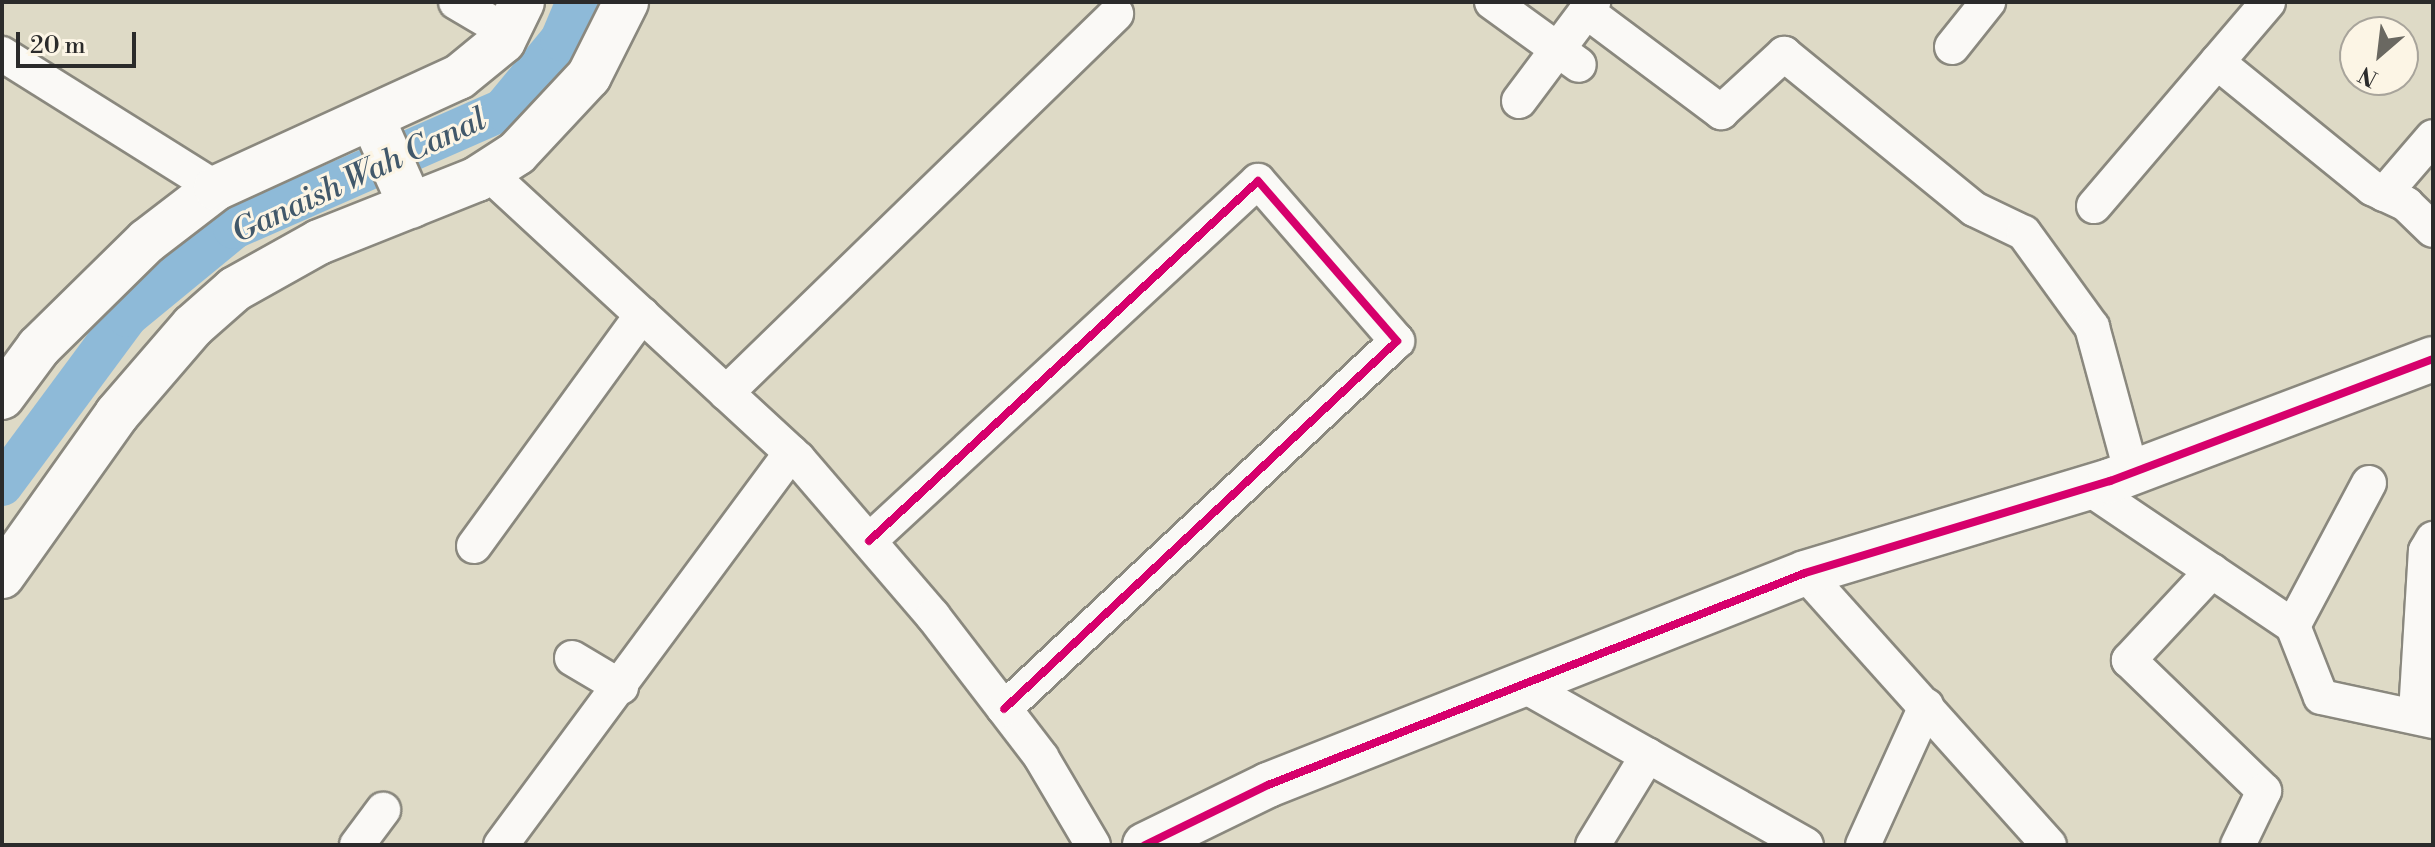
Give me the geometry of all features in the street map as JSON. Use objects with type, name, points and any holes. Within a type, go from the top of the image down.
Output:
[{"type":"street","points":[[2,397],[39,347],[147,241],[216,188],[377,129],[459,77],[514,17],[456,2]]},
{"type":"street","points":[[2,576],[117,414],[193,326],[235,289],[407,197],[486,171],[541,131],[589,76],[626,2]]},
{"type":"street","points":[[1492,2],[1568,57]]},
{"type":"street","points":[[1952,47],[1988,2]]},
{"type":"street","points":[[2094,206],[2268,2]]},
{"type":"street","points":[[1519,101],[1568,57],[1590,7],[1721,112],[1784,54],[1974,209],[2024,233],[2092,327],[2131,471]]},
{"type":"street","points":[[726,393],[1116,14]]},
{"type":"street","points":[[2,54],[216,188]]},
{"type":"street","points":[[2217,62],[2384,194],[2406,204],[2433,230]]},
{"type":"street","points":[[377,129],[407,197]]},
{"type":"street","points":[[2384,194],[2433,137]]},
{"type":"street","points":[[486,171],[791,453],[869,541],[1041,757],[1093,845]]},
{"type":"street","points":[[869,541],[1258,181],[1397,341],[1004,709]]},
{"type":"street","points":[[474,546],[642,315]]},
{"type":"street","points":[[1145,845],[1268,785],[1805,573],[2087,487],[2433,359]]},
{"type":"street","points":[[501,845],[621,687],[791,453]]},
{"type":"street","points":[[2293,626],[2369,483]]},
{"type":"street","points":[[2087,487],[2293,626],[2321,697],[2424,717],[2426,551],[2433,539]]},
{"type":"street","points":[[2212,571],[2129,660],[2264,791],[2238,845]]},
{"type":"street","points":[[1805,573],[2049,845]]},
{"type":"street","points":[[572,658],[621,687]]},
{"type":"street","points":[[1523,685],[1806,845]]},
{"type":"street","points":[[1863,845],[1926,706]]},
{"type":"street","points":[[1593,845],[1648,755]]},
{"type":"street","points":[[357,845],[383,810]]},
{"type":"waterway","name":"Ganaish Wah Canal","points":[[2,485],[127,316],[234,228],[503,110],[561,40],[577,2]]},
{"type":"cycle path","points":[[869,541],[1258,181],[1397,341],[1004,709]]},
{"type":"cycle path","points":[[1145,845],[1268,785],[1805,573],[2110,481],[2433,359]]}]
